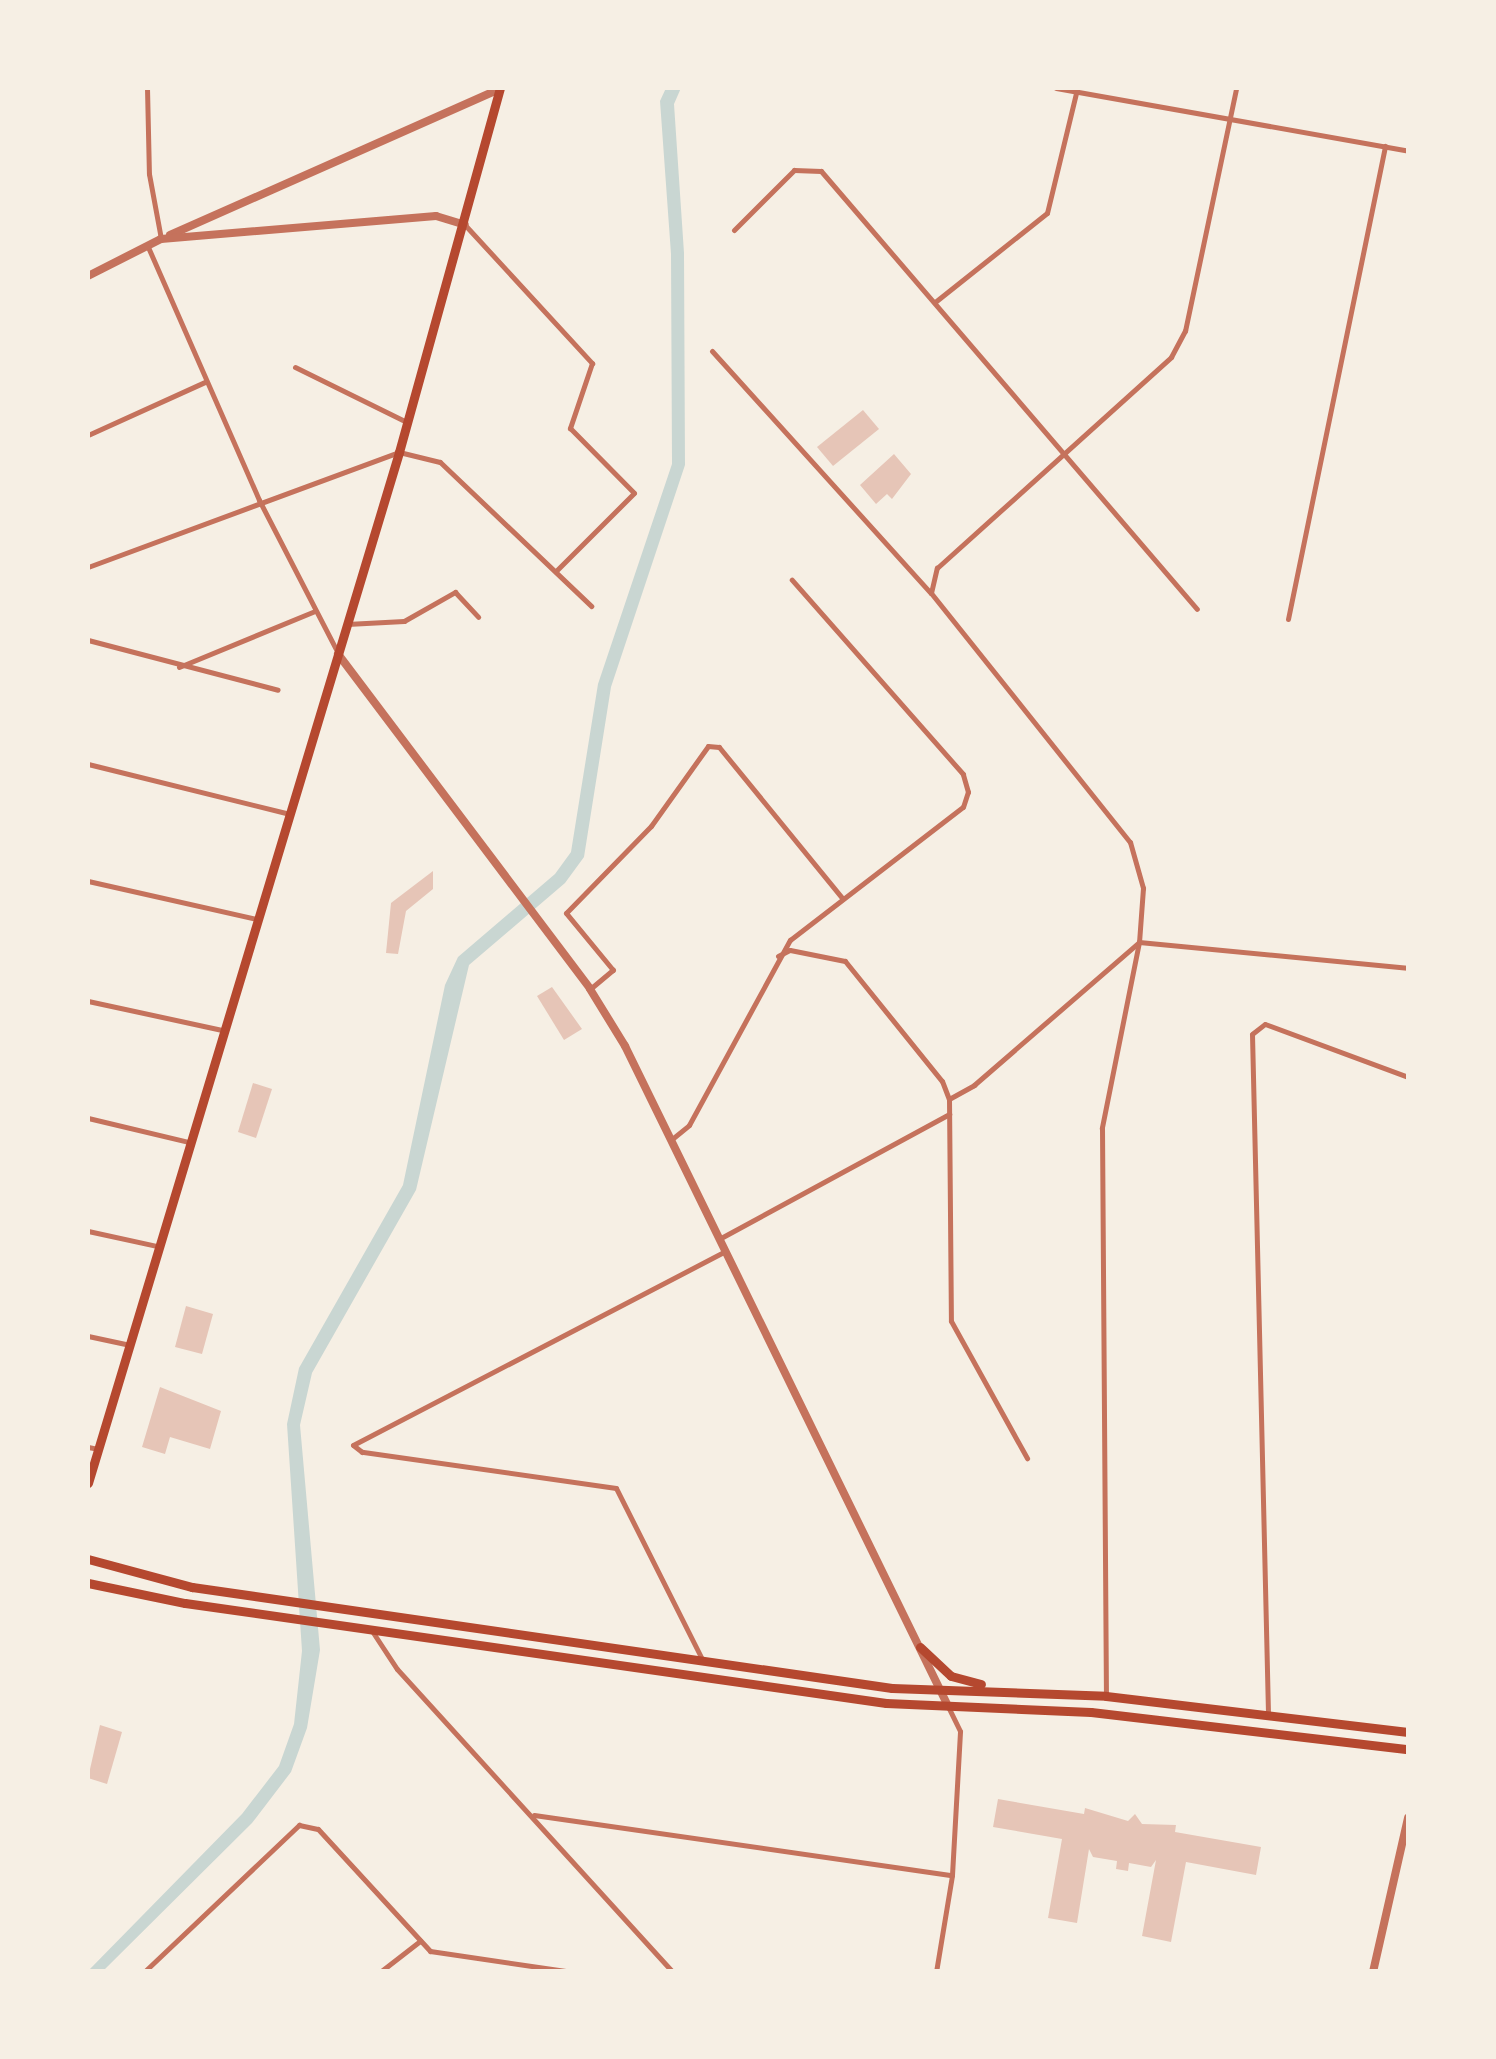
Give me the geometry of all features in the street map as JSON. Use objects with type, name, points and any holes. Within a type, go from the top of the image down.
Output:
[{"type":"main road","points":[[88,1483],[93,1448],[130,1345],[399,452],[500,88]]},
{"type":"main road","points":[[88,1556],[192,1587],[702,1662],[941,1689],[1106,1696],[1408,1732]]},
{"type":"main road","points":[[89,1583],[372,1630],[886,1703],[1090,1712],[1408,1749]]},
{"type":"main road","points":[[920,1647],[951,1676],[1003,1689]]},
{"type":"street","points":[[147,88],[149,174],[160,239]]},
{"type":"street","points":[[88,276],[160,239],[500,88]]},
{"type":"street","points":[[1056,88],[1408,150]]},
{"type":"street","points":[[930,593],[937,568],[1060,451],[1171,356],[1185,330],[1236,88]]},
{"type":"street","points":[[934,302],[1048,213],[1076,92]]},
{"type":"street","points":[[1288,619],[1385,146]]},
{"type":"street","points":[[734,230],[794,170],[810,166],[934,302],[1197,608]]},
{"type":"street","points":[[160,239],[436,216],[464,225],[592,363],[570,428],[634,493],[557,570]]},
{"type":"street","points":[[148,246],[205,382],[338,654],[590,989],[672,1140],[941,1689],[960,1731],[952,1875],[936,1972]]},
{"type":"street","points":[[712,351],[930,593],[1130,842],[1143,888],[1139,942],[1102,1128],[1106,1696]]},
{"type":"street","points":[[295,367],[407,422]]},
{"type":"street","points":[[88,434],[205,382]]},
{"type":"street","points":[[88,567],[260,500],[399,452],[440,462],[591,606]]},
{"type":"street","points":[[672,1140],[688,1125],[776,958],[842,898],[963,807],[968,792],[963,774],[792,580]]},
{"type":"street","points":[[347,624],[404,621],[455,592],[478,618]]},
{"type":"street","points":[[179,667],[315,611]]},
{"type":"street","points":[[88,640],[278,690]]},
{"type":"street","points":[[590,989],[613,970],[566,913],[651,826],[708,746],[719,747],[842,898]]},
{"type":"street","points":[[88,764],[290,814]]},
{"type":"street","points":[[88,882],[259,920]]},
{"type":"street","points":[[1408,900],[1408,1096]]},
{"type":"street","points":[[949,1098],[974,1085],[1139,942],[1407,968]]},
{"type":"street","points":[[776,958],[790,950],[846,961],[949,1098],[952,1321],[1027,1458]]},
{"type":"street","points":[[88,1001],[225,1030]]},
{"type":"street","points":[[1268,1713],[1255,1026],[1408,1077]]},
{"type":"street","points":[[719,1240],[949,1114]]},
{"type":"street","points":[[88,1118],[192,1143]]},
{"type":"street","points":[[88,1231],[160,1247]]},
{"type":"street","points":[[702,1662],[699,1642],[616,1488],[362,1452],[353,1445],[725,1251]]},
{"type":"street","points":[[88,1336],[130,1345]]},
{"type":"street","points":[[372,1630],[397,1668],[674,1972]]},
{"type":"street","points":[[531,1814],[952,1875]]},
{"type":"street","points":[[1373,1972],[1408,1818]]},
{"type":"street","points":[[144,1972],[285,1833],[308,1826],[430,1950],[572,1972]]},
{"type":"street","points":[[380,1972],[420,1941]]},
{"type":"shaded area","points":[[666,88],[681,88],[674,104],[684,253],[685,465],[611,687],[584,857],[565,883],[469,965],[416,1190],[312,1373],[300,1425],[320,1650],[307,1728],[291,1772],[252,1823],[103,1971],[88,1971],[242,1814],[279,1766],[294,1724],[302,1651],[287,1424],[299,1368],[403,1185],[445,985],[458,957],[555,874],[571,852],[598,684],[672,464],[671,254],[660,101]]},
{"type":"building","points":[[863,410],[879,429],[833,466],[817,447]]},
{"type":"building","points":[[894,454],[911,474],[892,499],[887,494],[876,504],[860,485]]},
{"type":"building","points":[[433,871],[433,889],[406,911],[398,954],[386,953],[391,903]]},
{"type":"building","points":[[552,987],[582,1029],[564,1040],[537,996]]},
{"type":"building","points":[[253,1083],[272,1089],[256,1138],[238,1132]]},
{"type":"building","points":[[186,1306],[213,1314],[202,1354],[175,1347]]},
{"type":"building","points":[[160,1387],[221,1411],[210,1449],[170,1437],[165,1454],[142,1447]]},
{"type":"building","points":[[100,1725],[122,1732],[107,1784],[88,1778]]},
{"type":"building","points":[[998,1799],[1084,1814],[1085,1808],[1128,1821],[1135,1814],[1142,1824],[1176,1825],[1175,1832],[1261,1847],[1256,1875],[1186,1862],[1171,1942],[1142,1936],[1156,1860],[1151,1867],[1129,1863],[1128,1871],[1116,1869],[1117,1861],[1093,1857],[1089,1849],[1077,1923],[1048,1918],[1062,1839],[993,1827]]}]
